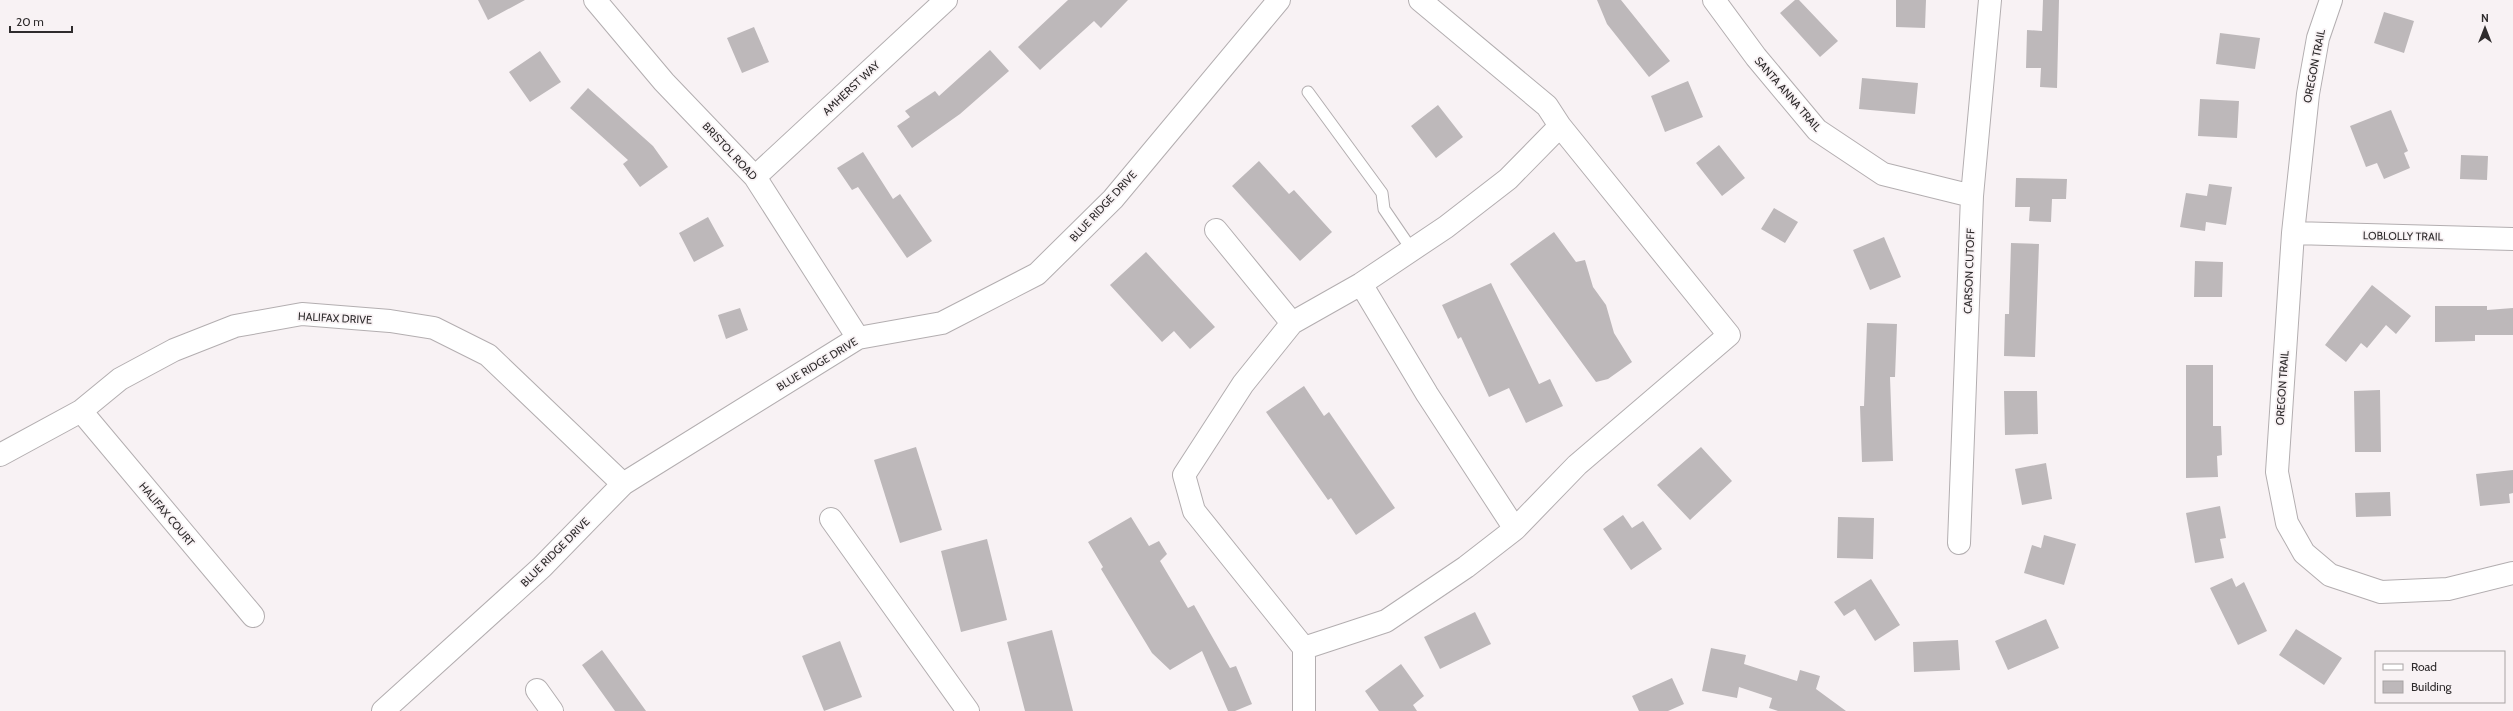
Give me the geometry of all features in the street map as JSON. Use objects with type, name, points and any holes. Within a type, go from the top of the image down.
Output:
[{"type":"street","name":"BRISTOL ROAD","points":[[595,0],[664,82],[755,177],[858,338]]},
{"type":"street","name":"AMHERST WAY","points":[[755,177],[946,0]]},
{"type":"street","name":"BLUE RIDGE DRIVE","points":[[383,711],[542,567],[623,484],[858,338],[942,323],[1037,274],[1113,199],[1279,0]]},
{"type":"street","points":[[1304,648],[1386,621],[1466,567],[1515,529],[1577,465],[1729,336],[1560,126],[1547,106],[1420,0]]},
{"type":"street","name":"SANTA ANNA TRAIL","points":[[1714,0],[1756,57],[1817,130],[1883,174],[1972,196]]},
{"type":"street","name":"CARSON CUTOFF","points":[[1959,543],[1972,196],[1990,0]]},
{"type":"street","name":"OREGON TRAIL","points":[[2331,0],[2318,38],[2308,94],[2293,233],[2277,472],[2287,523],[2304,554],[2330,575],[2381,592],[2448,589],[2513,573]]},
{"type":"street","points":[[1304,711],[1304,648],[1194,511],[1184,475],[1243,384],[1292,323],[1361,284],[1446,227],[1508,179],[1560,126]]},
{"type":"street","points":[[1216,230],[1292,323]]},
{"type":"street","name":"LOBLOLLY TRAIL","points":[[2293,233],[2513,239]]},
{"type":"street","points":[[1361,284],[1427,394],[1515,529]]},
{"type":"street","name":"HALIFAX DRIVE","points":[[0,455],[81,411],[120,380],[174,350],[235,326],[302,314],[390,321],[434,328],[488,355],[623,484]]},
{"type":"street","name":"HALIFAX COURT","points":[[81,411],[252,616]]},
{"type":"street","points":[[831,519],[968,711]]},
{"type":"street","points":[[537,690],[552,711]]},
{"type":"lane","points":[[1308,92],[1382,193],[1384,209],[1412,250]]},
{"type":"building","points":[[478,0],[525,0],[488,20]]},
{"type":"building","points":[[1068,0],[1128,0],[1101,28],[1094,21],[1040,70],[1018,47]]},
{"type":"building","points":[[1597,0],[1621,0],[1670,61],[1649,77],[1607,24]]},
{"type":"building","points":[[1795,0],[1799,0],[1838,41],[1820,57],[1780,13]]},
{"type":"building","points":[[1896,0],[1926,0],[1925,28],[1896,27]]},
{"type":"building","points":[[2043,0],[2059,0],[2057,88],[2040,87],[2041,68],[2026,68],[2027,30],[2042,31]]},
{"type":"building","points":[[2384,12],[2414,21],[2404,53],[2374,43]]},
{"type":"building","points":[[754,27],[769,62],[742,73],[727,38]]},
{"type":"building","points":[[2220,33],[2260,38],[2255,69],[2216,64]]},
{"type":"building","points":[[990,50],[1009,71],[960,114],[912,148],[897,126],[910,117],[905,111],[935,91],[939,96]]},
{"type":"building","points":[[540,51],[561,82],[530,102],[509,72]]},
{"type":"building","points":[[1862,78],[1918,83],[1915,114],[1859,109]]},
{"type":"building","points":[[1688,81],[1703,117],[1665,132],[1651,96]]},
{"type":"building","points":[[588,88],[653,146],[668,167],[640,187],[623,164],[628,160],[570,108]]},
{"type":"building","points":[[2200,99],[2239,101],[2237,138],[2198,136]]},
{"type":"building","points":[[1438,105],[1463,137],[1436,158],[1411,126]]},
{"type":"building","points":[[2391,110],[2408,151],[2404,153],[2410,168],[2384,179],[2377,163],[2366,167],[2350,126]]},
{"type":"building","points":[[1719,145],[1745,178],[1722,196],[1696,163]]},
{"type":"building","points":[[863,152],[893,199],[900,194],[932,241],[907,258],[858,187],[852,190],[837,168]]},
{"type":"building","points":[[2461,155],[2488,156],[2487,180],[2460,179]]},
{"type":"building","points":[[1259,161],[1289,194],[1294,190],[1332,232],[1300,261],[1232,186]]},
{"type":"building","points":[[2016,178],[2067,179],[2066,199],[2052,199],[2051,222],[2029,221],[2030,207],[2015,207]]},
{"type":"building","points":[[2209,184],[2232,187],[2226,225],[2206,222],[2205,231],[2180,227],[2186,193],[2207,196]]},
{"type":"building","points":[[1774,208],[1798,222],[1785,243],[1761,229]]},
{"type":"building","points":[[708,217],[724,246],[694,262],[679,233]]},
{"type":"building","points":[[1554,232],[1576,262],[1585,260],[1593,287],[1606,305],[1614,333],[1632,362],[1608,379],[1596,382],[1510,264]]},
{"type":"building","points":[[1884,237],[1901,277],[1870,290],[1853,250]]},
{"type":"building","points":[[2011,243],[2039,244],[2035,357],[2004,356],[2005,314],[2009,314]]},
{"type":"building","points":[[1146,252],[1215,327],[1190,349],[1174,331],[1162,342],[1110,285]]},
{"type":"building","points":[[2195,261],[2223,262],[2222,297],[2194,297]]},
{"type":"building","points":[[1491,283],[1539,384],[1550,379],[1563,406],[1526,423],[1509,388],[1489,397],[1461,337],[1458,339],[1442,305]]},
{"type":"building","points":[[2372,285],[2411,316],[2396,334],[2386,325],[2367,348],[2361,343],[2346,362],[2325,345]]},
{"type":"building","points":[[2435,306],[2487,306],[2487,310],[2513,308],[2513,335],[2475,335],[2475,341],[2435,342]]},
{"type":"building","points":[[740,308],[748,330],[726,339],[718,315]]},
{"type":"building","points":[[1867,323],[1897,324],[1895,377],[1890,377],[1893,461],[1862,462],[1860,406],[1864,406]]},
{"type":"building","points":[[2186,365],[2213,365],[2213,426],[2221,426],[2222,455],[2217,456],[2218,477],[2186,478]]},
{"type":"building","points":[[1304,386],[1324,416],[1329,412],[1395,508],[1356,535],[1331,498],[1328,500],[1266,412]]},
{"type":"building","points":[[2380,390],[2381,452],[2355,452],[2354,391]]},
{"type":"building","points":[[2004,391],[2037,391],[2038,434],[2005,435]]},
{"type":"building","points":[[916,447],[942,530],[900,543],[874,460]]},
{"type":"building","points":[[1701,447],[1732,481],[1690,520],[1657,485]]},
{"type":"building","points":[[2046,463],[2052,499],[2022,505],[2015,469]]},
{"type":"building","points":[[2513,470],[2513,493],[2509,494],[2510,503],[2480,506],[2476,474]]},
{"type":"building","points":[[2390,492],[2391,516],[2356,517],[2355,493]]},
{"type":"building","points":[[2220,506],[2226,538],[2220,539],[2224,558],[2195,563],[2186,513]]},
{"type":"building","points":[[1623,515],[1632,528],[1643,521],[1662,549],[1631,570],[1603,529]]},
{"type":"building","points":[[1131,517],[1149,546],[1159,541],[1167,554],[1160,561],[1188,608],[1194,605],[1230,668],[1236,666],[1252,704],[1235,711],[1228,711],[1202,651],[1170,670],[1152,653],[1101,569],[1103,567],[1088,542]]},
{"type":"building","points":[[1838,517],[1874,518],[1873,559],[1837,558]]},
{"type":"building","points":[[2044,535],[2076,544],[2064,585],[2024,573],[2032,545],[2041,548]]},
{"type":"building","points":[[987,539],[1007,620],[961,632],[941,551]]},
{"type":"building","points":[[2232,578],[2236,587],[2244,582],[2267,631],[2238,645],[2210,588]]},
{"type":"building","points":[[1871,579],[1900,625],[1875,641],[1855,609],[1844,616],[1834,602]]},
{"type":"building","points":[[1475,612],[1491,644],[1440,669],[1424,637]]},
{"type":"building","points":[[2046,619],[2059,648],[2008,670],[1995,641]]},
{"type":"building","points":[[2296,629],[2342,658],[2324,685],[2279,655]]},
{"type":"building","points":[[1052,630],[1073,711],[1025,711],[1007,642]]},
{"type":"building","points":[[1958,640],[1960,670],[1914,672],[1913,642]]},
{"type":"building","points":[[840,641],[862,697],[824,711],[802,656]]},
{"type":"building","points":[[1711,648],[1746,655],[1744,664],[1797,681],[1800,670],[1820,676],[1816,689],[1846,711],[1778,711],[1769,708],[1772,698],[1739,687],[1737,698],[1702,691]]},
{"type":"building","points":[[602,650],[646,711],[615,711],[582,665]]},
{"type":"building","points":[[1401,664],[1424,696],[1413,705],[1417,711],[1379,711],[1365,691]]},
{"type":"building","points":[[1672,678],[1684,704],[1668,711],[1639,711],[1632,696]]}]
